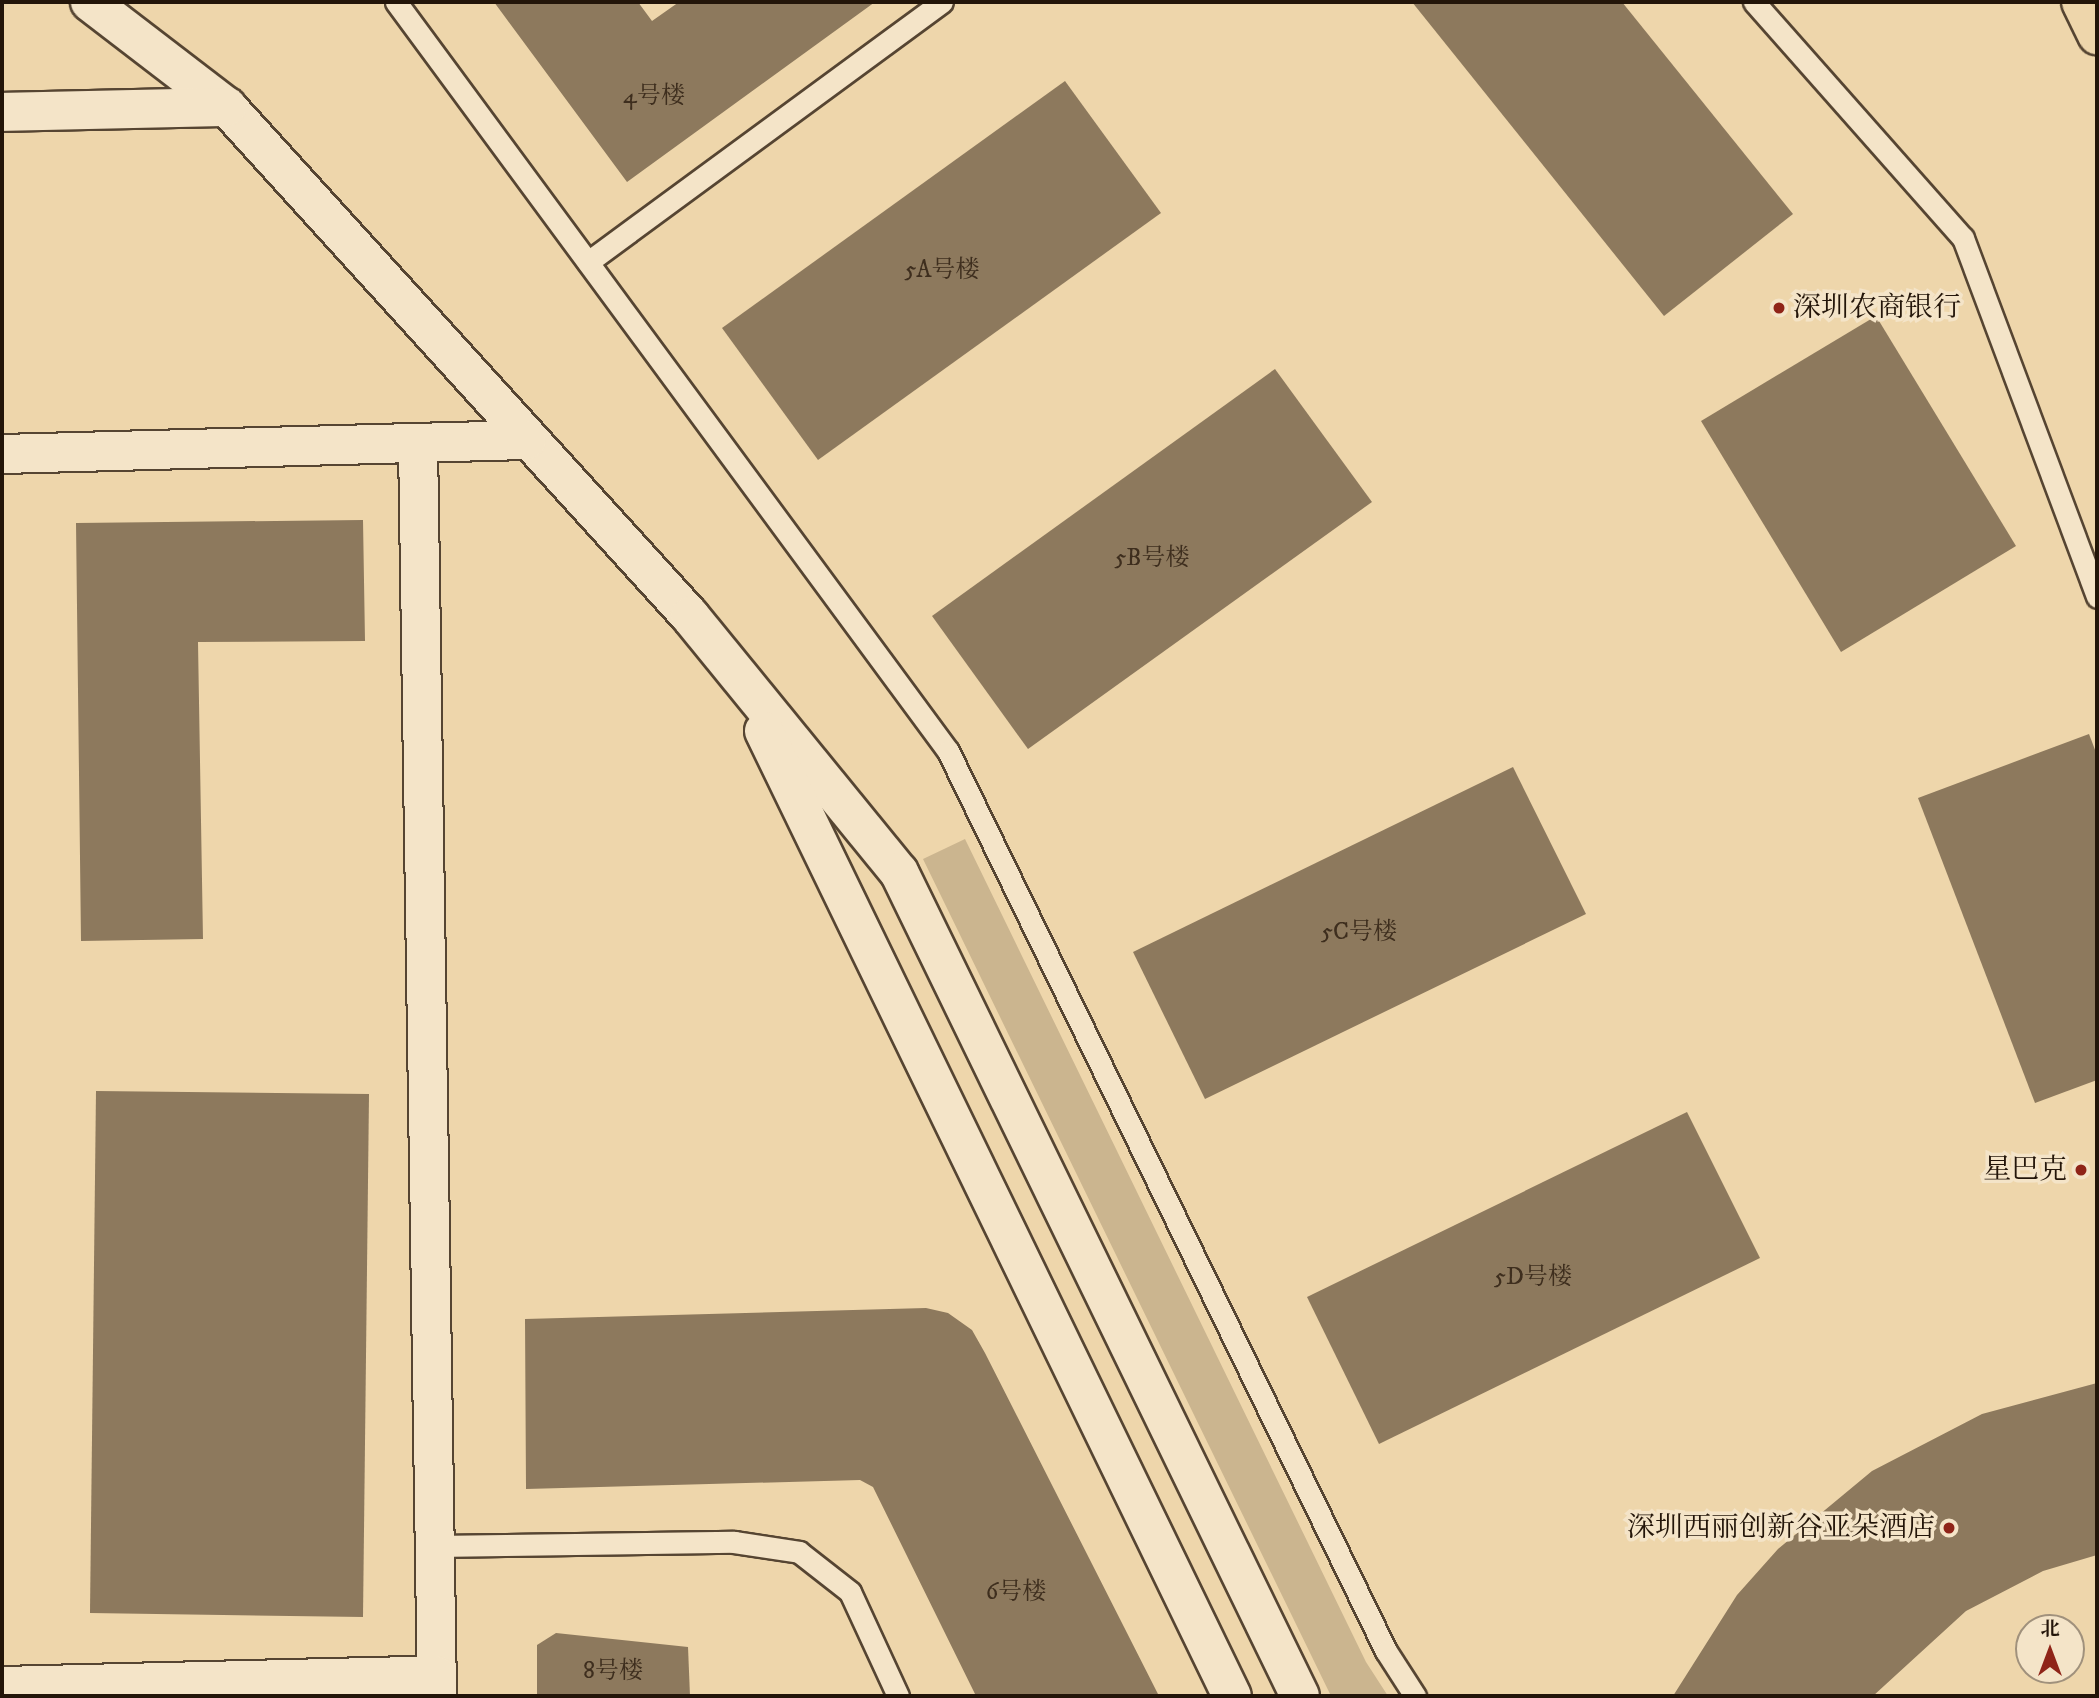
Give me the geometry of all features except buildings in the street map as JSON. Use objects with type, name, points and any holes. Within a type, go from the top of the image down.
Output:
[{"type":"main road","points":[[2081,2],[2097,35]]},
{"type":"main road","points":[[2088,2],[2097,15]]},
{"type":"street","points":[[90,2],[227,107],[737,676],[899,872],[1300,1696]]},
{"type":"street","points":[[2,112],[227,107]]},
{"type":"street","points":[[2,454],[527,440]]},
{"type":"street","points":[[2,1686],[437,1685],[418,443]]},
{"type":"street","points":[[737,676],[1232,1696]]},
{"type":"lane","points":[[396,2],[948,751],[1386,1651],[1415,1696]]},
{"type":"lane","points":[[588,262],[942,2]]},
{"type":"lane","points":[[1754,2],[1963,238],[2097,597]]},
{"type":"lane","points":[[435,1546],[734,1542],[799,1552],[850,1592],[898,1696]]},
{"type":"shaded area","points":[[965,839],[1366,1662],[1388,1696],[1331,1696],[923,859]]},
{"type":"place","name":"深圳农商银行","points":[[1779,308]]},
{"type":"place","name":"星巴克","points":[[2081,1170]]},
{"type":"place","name":"深圳西丽创新谷亚朵酒店","points":[[1949,1528]]}]
